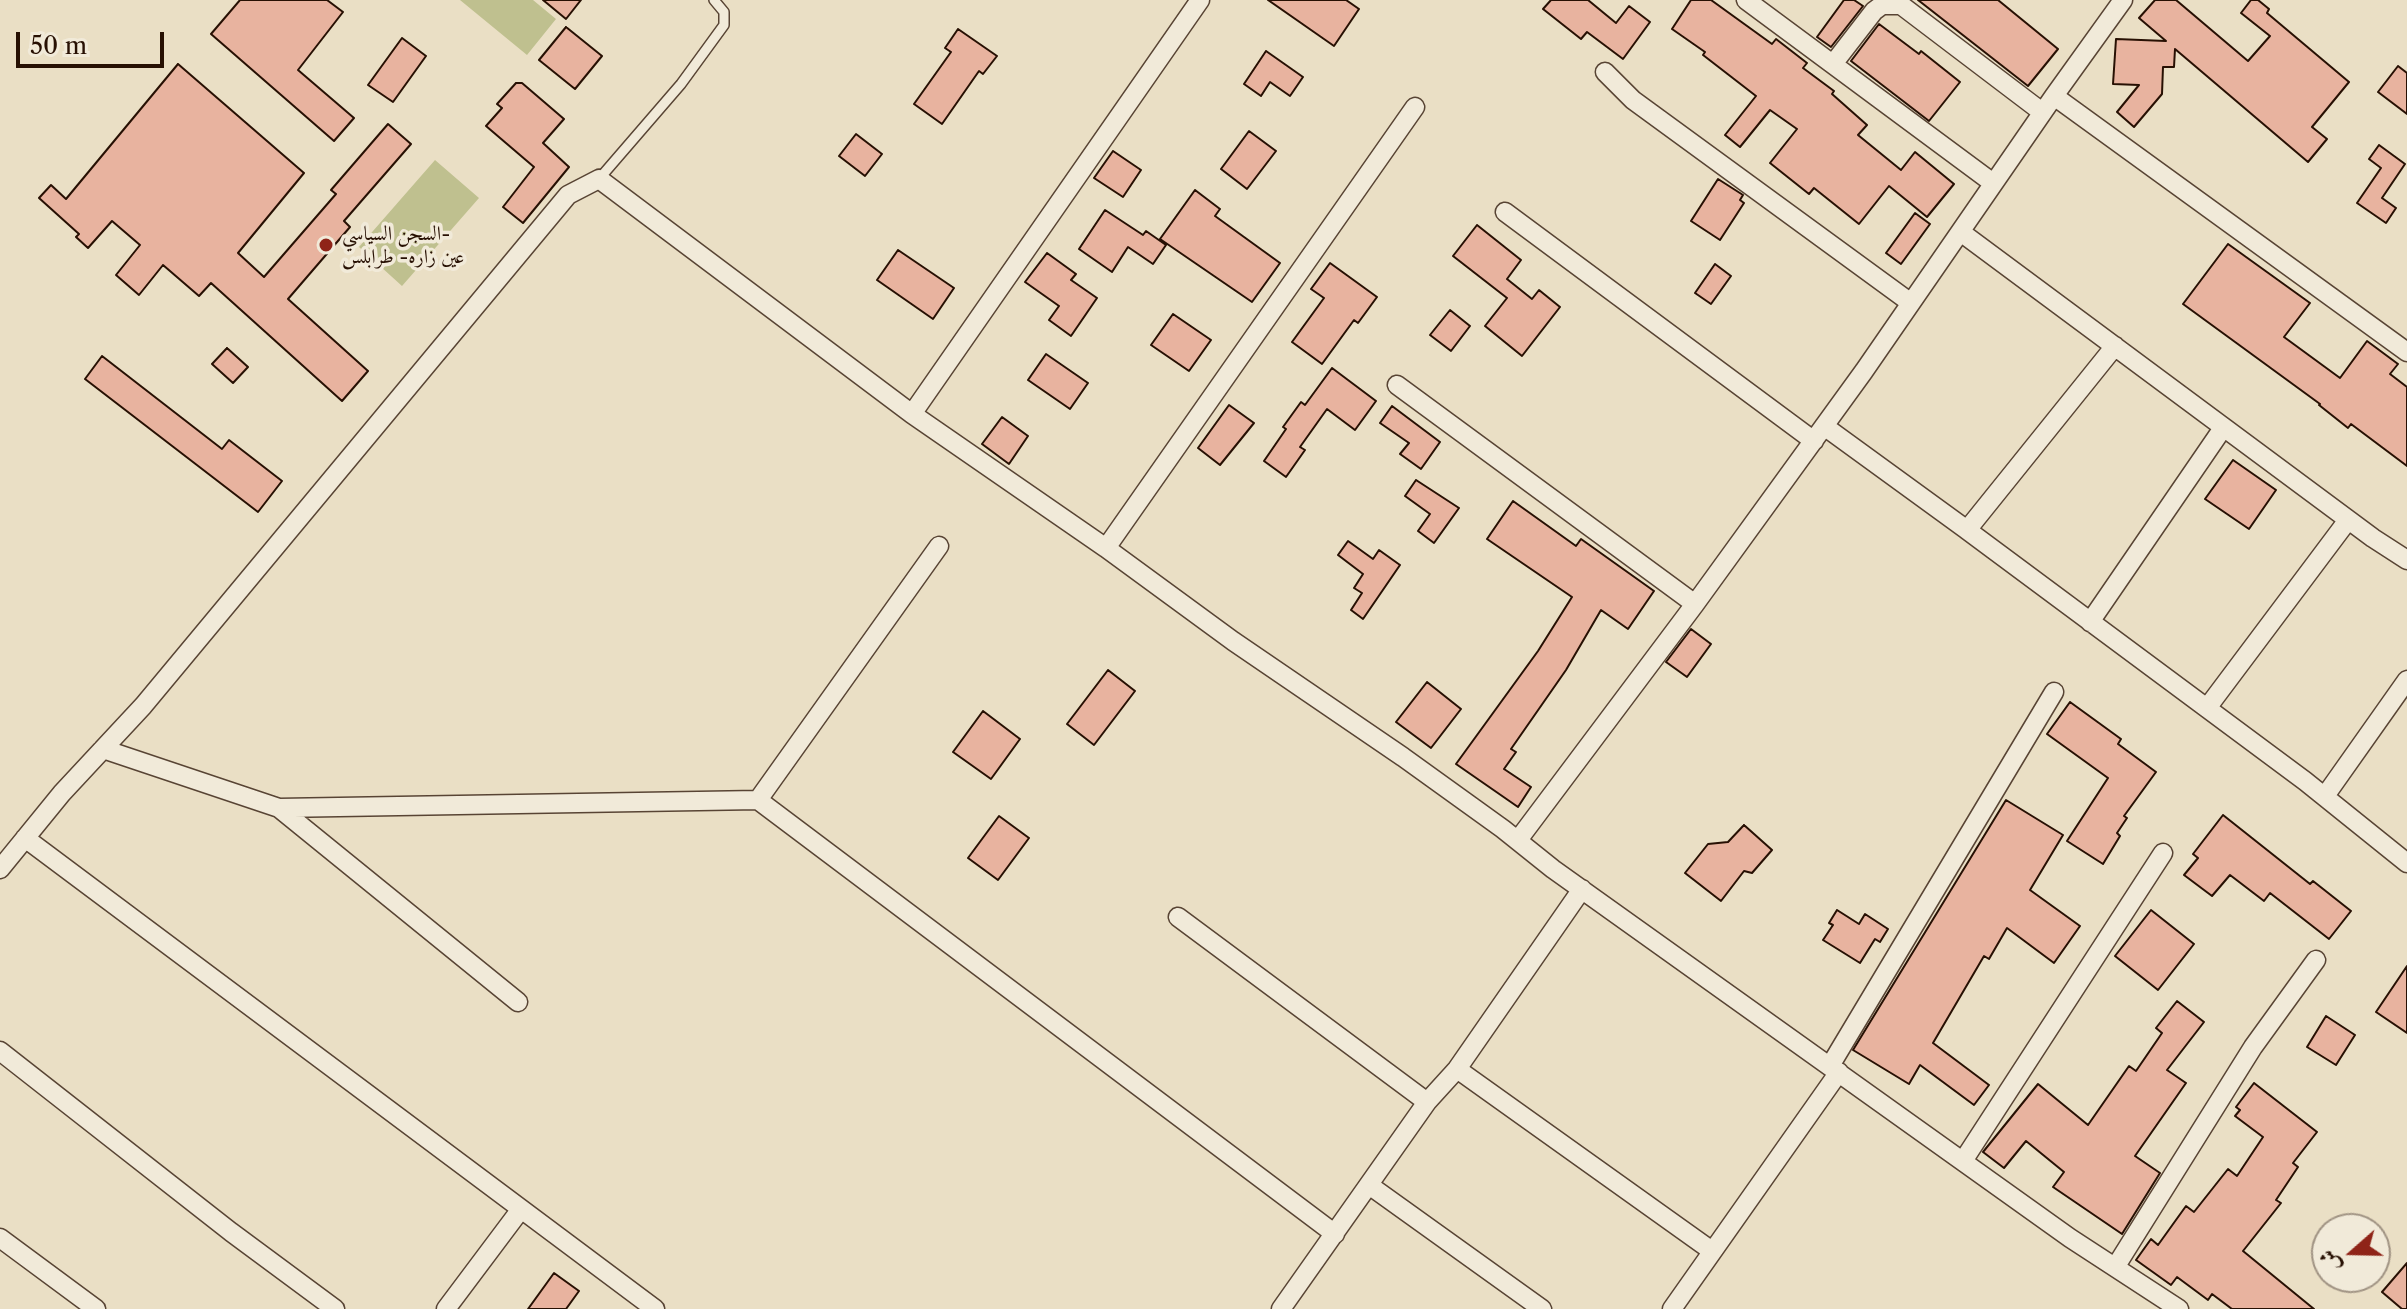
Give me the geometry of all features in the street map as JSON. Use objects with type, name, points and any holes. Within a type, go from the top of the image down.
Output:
[{"type":"street","points":[[912,414],[1200,0]]},
{"type":"street","points":[[1746,0],[1993,183]]},
{"type":"street","points":[[1518,840],[1819,433],[2123,0]]},
{"type":"street","points":[[1833,64],[1874,11],[1882,5],[1901,5],[2042,112]]},
{"type":"street","points":[[1605,72],[1633,100],[1911,303]]},
{"type":"street","points":[[2054,96],[2407,352]]},
{"type":"street","points":[[1106,548],[1415,107]]},
{"type":"street","points":[[0,869],[62,793],[164,682],[568,195],[599,179],[912,414],[1518,840],[2070,1238],[2179,1309]]},
{"type":"street","points":[[1505,212],[1819,433],[1967,530],[2325,796],[2407,863]]},
{"type":"street","points":[[1962,233],[2348,520],[2407,560]]},
{"type":"street","points":[[1967,530],[2115,346]]},
{"type":"street","points":[[1397,385],[1695,604]]},
{"type":"street","points":[[2090,622],[2223,428]]},
{"type":"street","points":[[2207,708],[2348,520]]},
{"type":"street","points":[[758,800],[939,546]]},
{"type":"street","points":[[2325,796],[2407,680]]},
{"type":"street","points":[[1672,1309],[1834,1069],[2054,692]]},
{"type":"street","points":[[103,749],[279,808],[758,800],[1335,1234]]},
{"type":"street","points":[[279,808],[518,1002]]},
{"type":"street","points":[[25,838],[655,1309]]},
{"type":"street","points":[[1963,1161],[2163,853]]},
{"type":"street","points":[[1281,1309],[1427,1102],[1457,1069],[1582,889]]},
{"type":"street","points":[[1178,917],[1427,1102]]},
{"type":"street","points":[[2116,1266],[2253,1047],[2316,960]]},
{"type":"street","points":[[0,1051],[231,1232],[335,1309]]},
{"type":"street","points":[[1457,1069],[1712,1251]]},
{"type":"street","points":[[1369,1185],[1542,1309]]},
{"type":"street","points":[[446,1309],[521,1209]]},
{"type":"street","points":[[0,1238],[96,1309]]},
{"type":"lane","points":[[599,179],[681,84],[724,25],[724,12],[714,0]]},
{"type":"green space","points":[[460,0],[533,0],[556,19],[527,55]]},
{"type":"green space","points":[[435,160],[479,198],[402,286],[359,247]]},
{"type":"building","points":[[240,0],[327,0],[343,12],[298,70],[354,118],[334,141],[211,34]]},
{"type":"building","points":[[543,0],[581,0],[566,19]]},
{"type":"building","points":[[1268,0],[1346,0],[1359,9],[1334,46]]},
{"type":"building","points":[[1551,0],[1588,0],[1616,23],[1629,6],[1650,22],[1623,59],[1587,32],[1581,39],[1543,9]]},
{"type":"building","points":[[1691,0],[1711,0],[1772,44],[1776,39],[1807,63],[1803,68],[1834,91],[1832,94],[1867,125],[1858,135],[1901,170],[1915,152],[1954,184],[1927,217],[1889,186],[1859,224],[1814,188],[1809,194],[1770,163],[1797,129],[1770,110],[1740,147],[1725,135],[1756,96],[1703,55],[1705,52],[1672,29]]},
{"type":"building","points":[[1844,0],[1854,0],[1863,6],[1831,47],[1817,37]]},
{"type":"building","points":[[1918,0],[1998,0],[2058,49],[2028,86]]},
{"type":"building","points":[[2155,0],[2176,0],[2248,61],[2270,36],[2241,13],[2251,0],[2258,0],[2269,9],[2267,13],[2349,82],[2312,127],[2327,139],[2308,162],[2175,49],[2174,67],[2163,67],[2162,94],[2134,127],[2117,112],[2139,85],[2113,84],[2116,39],[2166,41],[2139,18]]},
{"type":"building","points":[[1879,24],[1919,54],[1921,51],[1960,82],[1929,121],[1851,61]]},
{"type":"building","points":[[566,27],[602,56],[575,89],[539,60]]},
{"type":"building","points":[[958,29],[997,56],[983,74],[979,71],[942,124],[914,104],[951,52],[945,48]]},
{"type":"building","points":[[402,38],[426,56],[393,102],[368,85]]},
{"type":"building","points":[[1266,51],[1303,77],[1290,96],[1270,82],[1261,96],[1244,84]]},
{"type":"building","points":[[178,64],[304,173],[238,253],[264,277],[336,194],[331,190],[388,124],[411,144],[344,221],[350,227],[288,299],[368,371],[342,401],[211,283],[199,296],[163,265],[139,295],[116,275],[140,245],[112,221],[88,248],[76,237],[79,234],[39,198],[51,185],[66,199]]},
{"type":"building","points":[[2398,66],[2407,73],[2407,114],[2378,92]]},
{"type":"building","points":[[516,83],[522,83],[564,119],[543,143],[569,167],[523,223],[503,207],[534,167],[486,126],[502,108],[497,104]]},
{"type":"building","points":[[1249,131],[1276,151],[1247,189],[1221,169]]},
{"type":"building","points":[[856,134],[882,154],[865,176],[839,156]]},
{"type":"building","points":[[2379,145],[2405,164],[2382,198],[2396,208],[2386,223],[2357,203],[2381,168],[2369,159]]},
{"type":"building","points":[[1113,151],[1141,170],[1123,197],[1094,178]]},
{"type":"building","points":[[1718,179],[1743,195],[1740,200],[1744,203],[1720,240],[1691,221]]},
{"type":"building","points":[[1195,190],[1220,209],[1215,216],[1280,263],[1252,302],[1160,239]]},
{"type":"building","points":[[1105,210],[1143,235],[1146,231],[1166,245],[1153,264],[1128,247],[1112,272],[1079,249]]},
{"type":"building","points":[[1915,213],[1930,224],[1901,264],[1886,253]]},
{"type":"building","points":[[1477,225],[1521,260],[1507,279],[1532,299],[1539,290],[1560,307],[1522,356],[1485,326],[1507,298],[1453,256]]},
{"type":"building","points":[[2228,244],[2310,303],[2284,337],[2340,378],[2367,341],[2398,364],[2390,374],[2407,387],[2407,466],[2351,424],[2348,428],[2183,304]]},
{"type":"building","points":[[898,250],[954,288],[933,319],[877,280]]},
{"type":"building","points":[[1047,253],[1076,274],[1071,280],[1097,298],[1071,336],[1049,320],[1059,306],[1025,282]]},
{"type":"building","points":[[1330,263],[1377,297],[1358,323],[1354,320],[1322,364],[1292,342],[1324,298],[1311,289]]},
{"type":"building","points":[[1715,264],[1731,276],[1711,304],[1695,293]]},
{"type":"building","points":[[1450,310],[1470,326],[1451,351],[1430,335]]},
{"type":"building","points":[[1173,314],[1211,340],[1189,371],[1151,345]]},
{"type":"building","points":[[227,348],[248,367],[233,383],[212,364]]},
{"type":"building","points":[[1046,354],[1088,383],[1070,409],[1028,380]]},
{"type":"building","points":[[102,356],[222,449],[229,440],[282,481],[258,512],[85,379]]},
{"type":"building","points":[[1332,368],[1376,401],[1355,430],[1327,409],[1300,447],[1305,450],[1286,477],[1264,461],[1301,402],[1305,405]]},
{"type":"building","points":[[1229,405],[1254,423],[1220,465],[1198,448]]},
{"type":"building","points":[[1392,406],[1440,442],[1421,469],[1400,454],[1409,443],[1380,423]]},
{"type":"building","points":[[1002,417],[1028,436],[1009,464],[982,444]]},
{"type":"building","points":[[2233,460],[2276,490],[2249,529],[2205,499]]},
{"type":"building","points":[[1416,480],[1459,508],[1434,543],[1418,531],[1430,514],[1405,496]]},
{"type":"building","points":[[1513,501],[1576,546],[1581,539],[1654,591],[1628,629],[1601,610],[1566,670],[1511,749],[1516,752],[1504,769],[1531,787],[1518,807],[1456,764],[1538,651],[1572,597],[1487,539]]},
{"type":"building","points":[[1348,541],[1373,559],[1379,550],[1400,565],[1363,619],[1351,610],[1362,593],[1354,588],[1363,574],[1338,555]]},
{"type":"building","points":[[1691,629],[1711,644],[1687,677],[1666,662]]},
{"type":"building","points":[[1108,670],[1135,691],[1094,745],[1067,724]]},
{"type":"building","points":[[1427,682],[1461,709],[1431,748],[1396,722]]},
{"type":"building","points":[[2070,702],[2121,739],[2118,744],[2156,772],[2124,816],[2127,818],[2117,833],[2120,836],[2103,864],[2067,841],[2108,778],[2047,734]]},
{"type":"building","points":[[983,711],[1020,739],[991,779],[953,752]]},
{"type":"building","points":[[2006,800],[2063,835],[2030,890],[2080,926],[2054,963],[2007,928],[1989,959],[1984,956],[1933,1043],[1989,1085],[1974,1105],[1920,1065],[1909,1084],[1853,1050]]},
{"type":"building","points":[[2223,815],[2310,884],[2313,881],[2351,911],[2329,939],[2270,893],[2264,901],[2230,875],[2212,896],[2184,875],[2198,858],[2193,854]]},
{"type":"building","points":[[999,816],[1029,838],[998,880],[968,858]]},
{"type":"building","points":[[1744,825],[1772,850],[1752,873],[1744,871],[1721,901],[1685,873],[1708,844],[1728,842]]},
{"type":"building","points":[[1837,910],[1859,924],[1865,914],[1888,929],[1880,942],[1875,939],[1860,963],[1823,940],[1833,925],[1829,923]]},
{"type":"building","points":[[2151,910],[2194,944],[2158,990],[2115,956]]},
{"type":"building","points":[[2407,966],[2407,1033],[2376,1012]]},
{"type":"building","points":[[2177,1001],[2204,1022],[2167,1070],[2186,1083],[2135,1156],[2160,1173],[2122,1234],[2053,1187],[2064,1172],[2026,1141],[2004,1168],[1983,1152],[2038,1084],[2088,1125],[2129,1066],[2136,1071],[2162,1033],[2156,1028]]},
{"type":"building","points":[[2326,1016],[2355,1035],[2336,1065],[2307,1047]]},
{"type":"building","points":[[2254,1083],[2317,1132],[2293,1163],[2298,1167],[2276,1200],[2281,1203],[2243,1251],[2314,1309],[2232,1309],[2212,1294],[2208,1300],[2177,1277],[2171,1285],[2136,1260],[2151,1239],[2158,1245],[2186,1206],[2194,1212],[2228,1169],[2237,1176],[2263,1137],[2235,1116],[2240,1110],[2236,1107]]},
{"type":"building","points":[[2407,1263],[2407,1309],[2402,1309],[2383,1293],[2391,1293],[2391,1282]]},
{"type":"building","points":[[554,1273],[579,1291],[566,1309],[528,1309]]},
{"type":"place","name":"السجن السياسي- عين زاره- طرابلس","points":[[326,245]]}]
